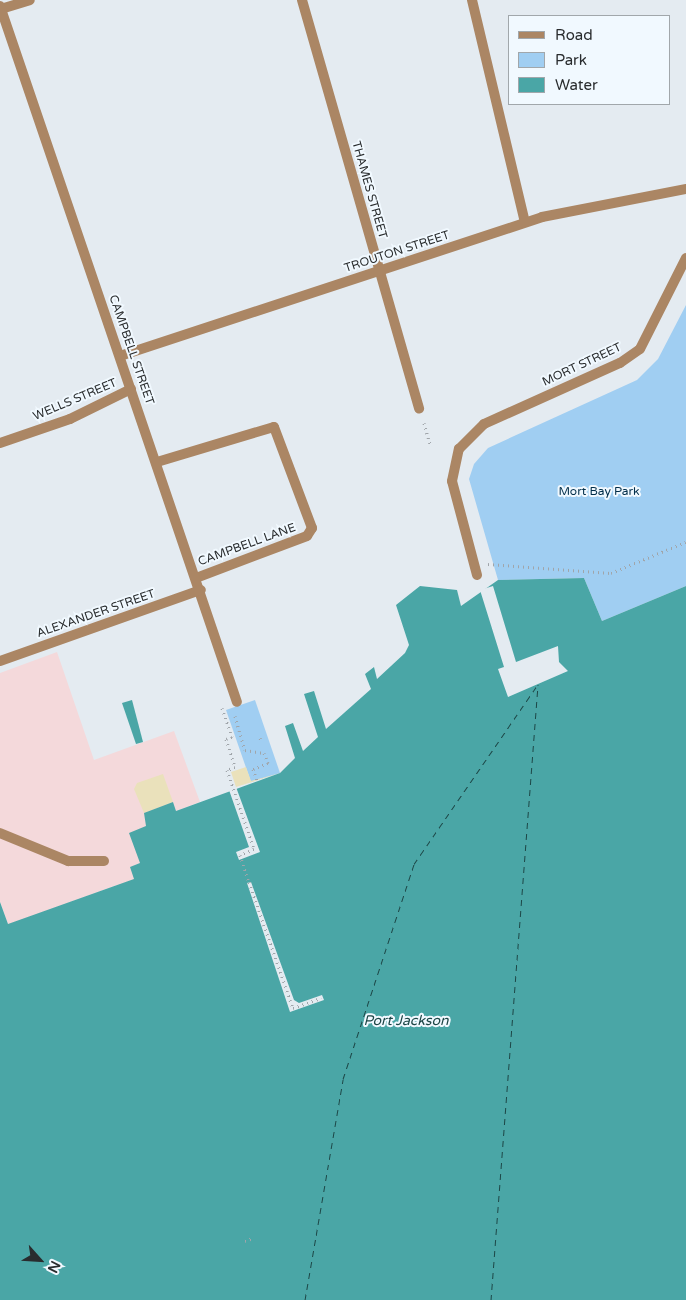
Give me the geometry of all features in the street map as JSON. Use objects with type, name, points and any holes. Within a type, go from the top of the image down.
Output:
[{"type":"street","points":[[0,7],[30,0]]},
{"type":"street","name":"THAMES STREET","points":[[302,0],[420,409]]},
{"type":"street","points":[[472,0],[525,222]]},
{"type":"street","name":"CAMPBELL STREET","points":[[0,7],[201,590],[237,702]]},
{"type":"street","name":"TROUTON STREET","points":[[120,356],[525,222],[686,189]]},
{"type":"street","name":"MORT STREET","points":[[474,565],[452,481],[454,461],[472,432],[484,424],[620,363],[640,349],[686,258]]},
{"type":"street","name":"WELLS STREET","points":[[0,443],[70,419],[131,389]]},
{"type":"street","name":"CAMPBELL LANE","points":[[157,462],[274,427],[312,528],[307,536],[196,578]]},
{"type":"street","points":[[474,565],[477,575]]},
{"type":"street","name":"ALEXANDER STREET","points":[[0,661],[201,590]]},
{"type":"street","points":[[0,833],[68,861],[104,861]]},
{"type":"path","points":[[420,409],[430,444]]},
{"type":"path","points":[[474,565],[611,573],[686,542]]},
{"type":"path","points":[[237,702],[240,712],[233,719],[244,750],[264,754],[268,764],[253,769],[258,780]]},
{"type":"path","points":[[223,712],[235,767],[226,770],[254,850],[240,855],[241,859],[293,1008],[321,998]]},
{"type":"path","points":[[245,1241],[253,1238]]},
{"type":"shaded area","points":[[57,652],[94,760],[174,731],[200,802],[176,811],[173,802],[148,821],[140,863],[131,867],[258,1238],[117,885],[27,918],[97,1170],[0,902],[0,673]]},
{"type":"green space","name":"Mort Bay Park","points":[[686,305],[686,586],[602,621],[584,578],[498,580],[469,479],[474,464],[488,448],[637,380],[658,359]]},
{"type":"green space","points":[[255,700],[280,773],[251,782],[226,710]]},
{"type":"sand","points":[[246,767],[251,781],[280,773],[236,787],[231,772]]},
{"type":"sand","points":[[163,774],[173,802],[144,813],[134,789],[137,783]]},
{"type":"water","name":"Port Jackson","points":[[584,578],[602,621],[686,586],[686,1300],[0,1300],[0,902],[8,924],[134,879],[130,867],[140,863],[129,833],[146,826],[144,813],[173,802],[176,811],[280,773],[295,758],[285,726],[293,723],[303,751],[318,737],[304,694],[314,691],[326,729],[371,689],[365,674],[374,667],[377,679],[405,653],[409,645],[396,605],[420,586],[457,590],[461,606],[498,580]]},
{"type":"water","points":[[132,700],[143,742],[136,744],[122,703]]},
{"type":"pier","points":[[493,586],[516,662],[558,646],[559,662],[568,671],[508,697],[498,669],[504,667],[480,590]]},
{"type":"pier","points":[[236,787],[260,852],[239,860],[236,852],[249,847],[229,790]]},
{"type":"pier","points":[[251,882],[294,1000],[299,1003],[322,995],[324,1000],[290,1012],[247,883]]},
{"type":"ferry route","points":[[305,1300],[343,1079],[414,864],[538,684]]},
{"type":"ferry route","points":[[491,1300],[538,685]]}]
